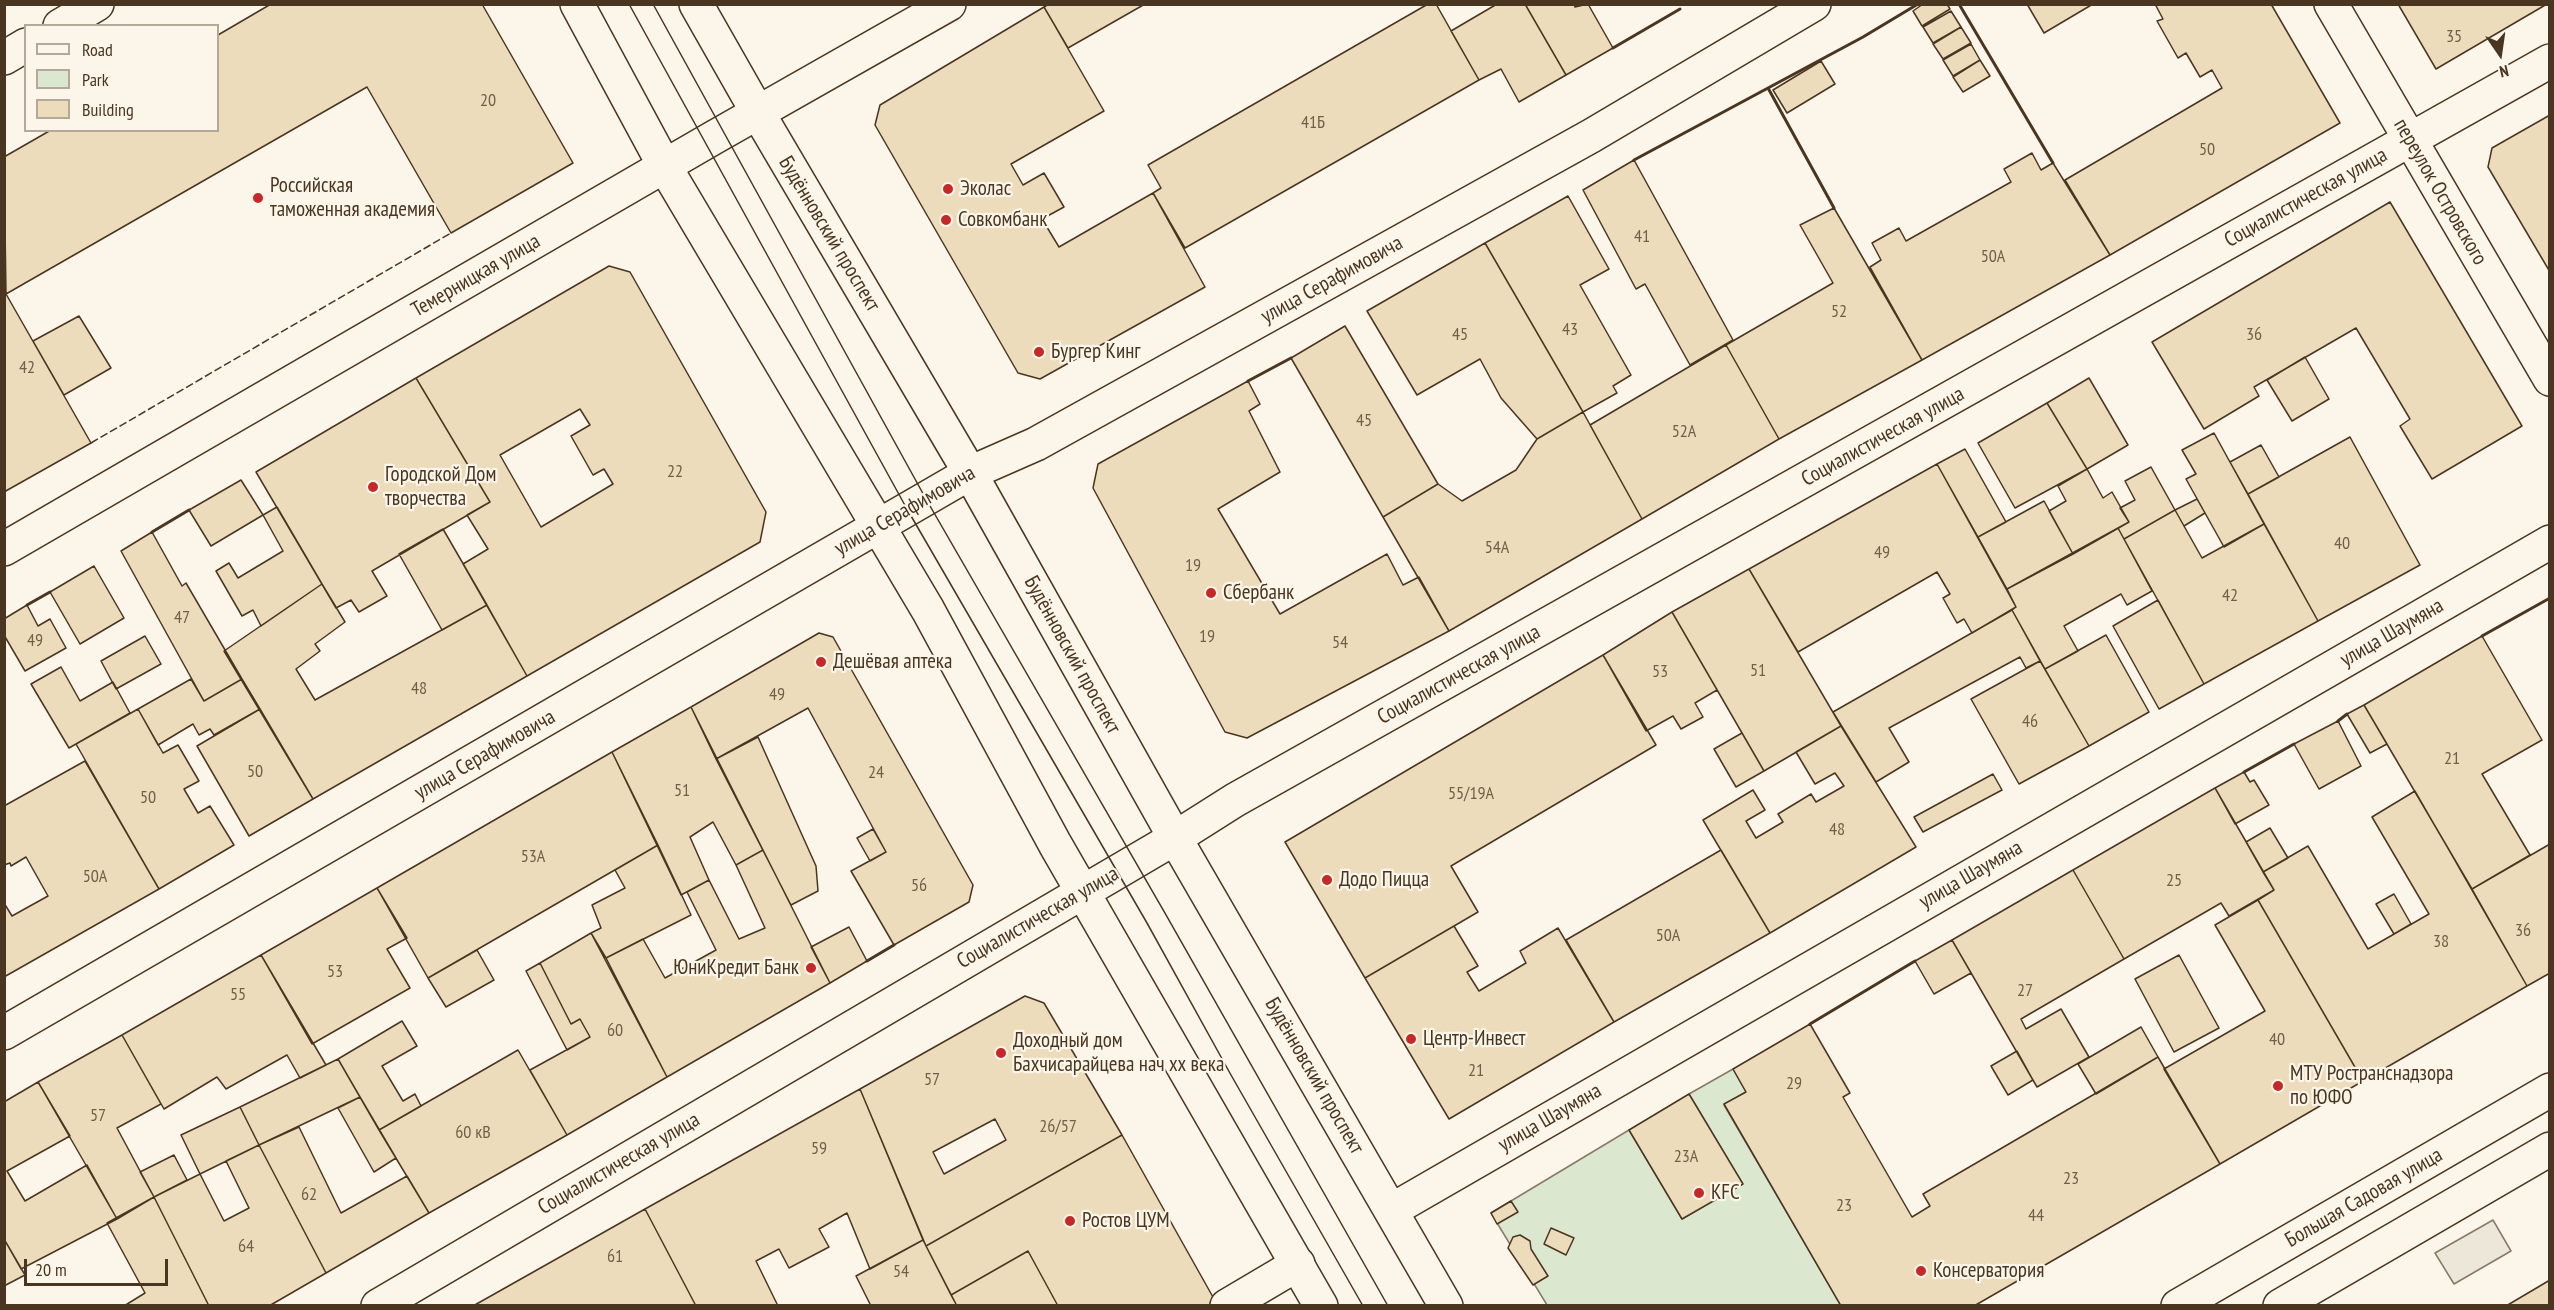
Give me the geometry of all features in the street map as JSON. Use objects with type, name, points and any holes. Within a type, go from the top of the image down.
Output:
[{"type":"street","points":[[63,24],[97,4]]},
{"type":"street","points":[[577,4],[665,167],[928,610],[1082,892],[1321,1305]]},
{"type":"street","name":"Будённовский проспект","points":[[696,4],[970,473],[1175,838],[1446,1305]]},
{"type":"street","name":"Темерницкая улица","points":[[4,549],[949,4]]},
{"type":"street","name":"улица Серафимовича","points":[[4,1033],[970,473],[1036,444],[1539,165],[1814,4]]},
{"type":"street","name":"переулок Островского","points":[[2331,4],[2550,379]]},
{"type":"street","points":[[4,57],[24,46]]},
{"type":"street","name":"Социалистическая улица","points":[[378,1305],[1256,789],[2550,61]]},
{"type":"street","name":"улица Шаумяна","points":[[1392,1209],[2550,542]]},
{"type":"street","name":"Большая Садовая улица","points":[[2178,1305],[2550,1090]]},
{"type":"street","points":[[2280,1305],[2550,1149]]},
{"type":"street","points":[[1227,1305],[1298,1264]]},
{"type":"green space","points":[[1733,1069],[1746,1092],[1724,1105],[1841,1305],[1547,1305],[1491,1213],[1629,1130],[1682,1219],[1742,1183],[1689,1094]]},
{"type":"shaded area","points":[[2493,1220],[2511,1251],[2454,1284],[2435,1253]]},
{"type":"building","points":[[271,4],[482,4],[573,163],[451,233],[367,87],[6,294],[4,157],[48,132],[219,132],[219,34]]},
{"type":"building","points":[[1049,4],[1145,4],[1068,48],[1044,7]]},
{"type":"building","points":[[1428,4],[1436,4],[1479,80],[1185,248],[1153,193],[1161,188],[1148,165]]},
{"type":"building","points":[[1497,4],[1525,4],[1566,75],[1519,102],[1501,69],[1479,80],[1451,31]]},
{"type":"building","points":[[1525,4],[1574,4],[1575,7],[1588,4],[1613,48],[1566,75]]},
{"type":"building","points":[[1923,4],[1947,4],[1950,9],[1922,26],[1913,11]]},
{"type":"building","points":[[2027,4],[2093,4],[2044,33]]},
{"type":"building","points":[[2155,4],[2271,4],[2340,123],[2110,255],[2065,180],[2222,88],[2212,70],[2200,77],[2186,53],[2178,58],[2157,21],[2163,19]]},
{"type":"building","points":[[2398,4],[2547,4],[2436,69]]},
{"type":"building","points":[[1044,7],[1104,111],[1011,164],[1023,185],[1044,173],[1064,207],[1042,219],[1059,247],[1153,193],[1205,287],[1040,379],[1018,373],[875,125],[880,105]]},
{"type":"building","points":[[1951,11],[1961,27],[1933,43],[1923,27]]},
{"type":"building","points":[[1961,27],[1971,43],[1943,59],[1933,44]]},
{"type":"building","points":[[1971,44],[1980,60],[1953,76],[1943,60]]},
{"type":"building","points":[[1980,60],[1990,76],[1963,92],[1953,77]]},
{"type":"building","points":[[1821,61],[1835,84],[1787,113],[1773,90]]},
{"type":"building","points":[[2550,115],[2550,272],[2488,167],[2492,148]]},
{"type":"building","points":[[2032,153],[2041,170],[2053,163],[2110,255],[1922,360],[1870,267],[1881,260],[1872,243],[1899,228],[1906,241],[2011,182],[2004,169]]},
{"type":"building","points":[[1634,160],[1733,340],[1690,365],[1645,284],[1636,289],[1583,190]]},
{"type":"building","points":[[1568,196],[1609,269],[1580,285],[1631,375],[1613,386],[1617,393],[1583,412],[1485,243]]},
{"type":"building","points":[[2390,202],[2522,426],[2432,479],[2400,426],[2410,419],[2356,328],[2254,387],[2259,396],[2204,429],[2152,342]]},
{"type":"building","points":[[1834,208],[1922,360],[1779,439],[1726,345],[1833,283],[1800,225]]},
{"type":"building","points":[[1485,243],[1583,412],[1537,439],[1501,398],[1480,359],[1417,395],[1367,311]]},
{"type":"building","points":[[609,266],[630,272],[766,512],[760,542],[527,676],[463,564],[488,549],[467,515],[490,502],[416,378]],"holes":[[[580,409],[590,425],[571,436],[593,475],[604,469],[613,484],[541,527],[500,455]]]},
{"type":"building","points":[[6,294],[91,443],[4,492],[4,295]]},
{"type":"building","points":[[79,316],[111,368],[64,395],[33,341]]},
{"type":"building","points":[[1345,326],[1438,484],[1383,517],[1291,358]]},
{"type":"building","points":[[1726,345],[1779,439],[1642,519],[1590,425]]},
{"type":"building","points":[[2305,357],[2329,399],[2292,421],[2267,380]]},
{"type":"building","name":"Городской Дом творчества","points":[[416,378],[490,502],[372,571],[387,596],[359,612],[351,600],[336,608],[256,472]]},
{"type":"building","points":[[2089,378],[2128,445],[2087,469],[2047,403]]},
{"type":"building","points":[[1248,381],[1260,404],[1249,411],[1280,472],[1218,509],[1280,614],[1387,554],[1403,585],[1419,577],[1449,631],[1247,738],[1225,732],[1093,488],[1098,464]]},
{"type":"building","points":[[2047,403],[2087,469],[2015,508],[1978,443]]},
{"type":"building","points":[[1583,412],[1642,519],[1449,631],[1383,517],[1438,484],[1462,501],[1516,470],[1537,439]]},
{"type":"building","points":[[2214,433],[2264,524],[2224,547],[2186,479],[2196,474],[2182,450]]},
{"type":"building","points":[[2350,437],[2420,565],[2318,621],[2248,494]]},
{"type":"building","points":[[2261,445],[2279,477],[2248,494],[2230,462]]},
{"type":"building","points":[[1965,449],[2006,522],[1978,537],[1937,464]]},
{"type":"building","points":[[1937,464],[2016,607],[1972,633],[1964,619],[1957,623],[1943,598],[1950,594],[1937,572],[1798,652],[1749,569]]},
{"type":"building","points":[[2151,467],[2175,510],[2124,539],[2118,528],[2129,522],[2120,508],[2135,500],[2125,481]]},
{"type":"building","points":[[2087,469],[2103,498],[2112,492],[2129,522],[2073,554],[2049,511],[2066,501],[2058,486]]},
{"type":"building","points":[[241,480],[263,515],[211,546],[189,510]]},
{"type":"building","points":[[2197,499],[2205,513],[2184,526],[2175,510]]},
{"type":"building","points":[[2044,501],[2073,554],[2007,589],[1978,537]]},
{"type":"building","points":[[277,507],[322,584],[261,626],[253,610],[242,616],[216,571],[229,563],[238,578],[283,551],[263,515]]},
{"type":"building","points":[[2175,510],[2202,558],[2264,524],[2318,621],[2204,684],[2124,539]]},
{"type":"building","points":[[2118,528],[2152,591],[2127,605],[2121,594],[2064,626],[2078,651],[2045,669],[2012,610],[2016,607],[2007,589]]},
{"type":"building","points":[[443,529],[487,605],[442,630],[399,554]]},
{"type":"building","points":[[152,532],[182,586],[186,583],[242,679],[204,701],[121,551]]},
{"type":"building","points":[[94,566],[124,618],[80,644],[50,592]]},
{"type":"building","points":[[1749,569],[1841,726],[1764,771],[1672,612]]},
{"type":"building","points":[[322,584],[345,622],[315,644],[320,651],[296,669],[315,700],[487,605],[527,676],[313,799],[224,651]]},
{"type":"building","points":[[2158,600],[2204,684],[2159,709],[2113,626]]},
{"type":"building","points":[[27,605],[38,626],[50,619],[66,648],[25,671],[4,635],[4,619]]},
{"type":"building","points":[[2012,610],[2040,661],[2026,668],[2020,657],[1889,728],[1909,762],[1876,782],[1833,712]]},
{"type":"building","points":[[1672,612],[1717,690],[1695,703],[1703,717],[1681,729],[1673,716],[1646,731],[1603,655]]},
{"type":"building","points":[[819,633],[833,637],[973,885],[969,902],[894,945],[851,871],[886,852],[808,708],[716,759],[691,707]]},
{"type":"building","points":[[2106,635],[2149,712],[2089,746],[2045,669]]},
{"type":"building","points":[[145,636],[161,664],[116,689],[101,661]]},
{"type":"building","points":[[2482,636],[2542,740],[2482,774],[2530,855],[2472,889],[2364,705]]},
{"type":"building","points":[[1603,655],[1656,745],[1451,866],[1478,912],[1365,978],[1285,842]]},
{"type":"building","points":[[2040,661],[2089,746],[2019,784],[1971,699]]},
{"type":"building","points":[[61,667],[80,701],[113,682],[130,713],[69,748],[31,684]]},
{"type":"building","points":[[191,679],[204,701],[242,679],[260,709],[214,735],[210,729],[199,735],[193,724],[158,745],[138,709]]},
{"type":"building","points":[[2364,705],[2387,744],[2370,753],[2347,714]]},
{"type":"building","points":[[691,707],[763,850],[736,865],[713,822],[690,837],[709,880],[681,895],[612,752]]},
{"type":"building","points":[[138,709],[163,753],[178,745],[199,781],[184,789],[198,813],[210,806],[234,845],[159,889],[76,744]]},
{"type":"building","points":[[260,709],[313,799],[249,836],[197,746]]},
{"type":"building","points":[[2338,721],[2361,766],[2319,789],[2294,744]]},
{"type":"building","points":[[1841,726],[1916,847],[1770,933],[1703,820],[1753,790],[1765,810],[1746,821],[1756,838],[1783,822],[1778,814],[1811,794],[1816,802],[1844,786],[1835,773],[1815,784],[1796,752]]},
{"type":"building","points":[[1742,733],[1764,771],[1736,787],[1714,749]]},
{"type":"building","points":[[758,737],[816,866],[818,891],[791,905],[716,759]]},
{"type":"building","points":[[612,752],[658,845],[428,978],[377,888]]},
{"type":"building","points":[[85,761],[159,889],[4,977],[4,903],[12,916],[48,896],[26,857],[11,866],[10,863],[4,865],[4,806]]},
{"type":"building","points":[[2244,772],[2250,782],[2254,780],[2269,805],[2235,824],[2215,788]]},
{"type":"building","points":[[1993,774],[2002,790],[1923,832],[1914,817]]},
{"type":"building","points":[[2215,788],[2274,890],[2229,916],[2221,903],[2124,959],[2073,870]]},
{"type":"building","points":[[2415,791],[2527,986],[2363,1081],[2258,900],[2274,890],[2263,872],[2308,846],[2368,949],[2429,914],[2372,817]]},
{"type":"building","points":[[2270,828],[2288,858],[2263,872],[2246,842]]},
{"type":"building","points":[[873,829],[886,852],[870,861],[857,838]]},
{"type":"building","points":[[2550,844],[2550,973],[2527,986],[2472,889]]},
{"type":"building","points":[[658,845],[691,915],[606,958],[591,933],[601,928],[592,905],[625,888],[615,870]]},
{"type":"building","points":[[763,850],[830,983],[667,1077],[606,958],[643,939],[665,978],[716,950],[687,892],[709,880],[739,939],[765,928],[736,865]]},
{"type":"building","points":[[1721,850],[1770,933],[1614,1022],[1566,940]]},
{"type":"building","points":[[2073,870],[2124,959],[2021,1019],[2026,1029],[2061,1009],[2089,1057],[2037,1087],[1952,940]]},
{"type":"building","points":[[377,888],[407,938],[387,949],[410,988],[312,1044],[261,955]]},
{"type":"building","points":[[2394,894],[2411,924],[2394,934],[2376,904]]},
{"type":"building","points":[[2258,900],[2363,1081],[2220,1164],[2164,1069],[2265,1011],[2215,925]]},
{"type":"building","points":[[1454,926],[1478,966],[1467,972],[1479,991],[1526,963],[1520,951],[1558,928],[1614,1022],[1449,1119],[1365,978]]},
{"type":"building","points":[[849,927],[867,961],[830,983],[811,947]]},
{"type":"building","points":[[591,933],[667,1077],[567,1135],[530,1070],[590,1037],[580,1019],[571,1024],[540,963]]},
{"type":"building","points":[[1952,940],[1971,973],[1934,994],[1915,961]]},
{"type":"building","points":[[477,950],[494,980],[446,1007],[428,978]]},
{"type":"building","points":[[261,955],[326,1065],[300,1078],[287,1055],[226,1089],[217,1077],[164,1109],[122,1035]]},
{"type":"building","points":[[2179,955],[2219,1028],[2174,1052],[2135,979]]},
{"type":"building","points":[[540,963],[571,1024],[580,1019],[590,1037],[567,1050],[526,971]]},
{"type":"building","points":[[1025,996],[1044,1003],[1122,1135],[926,1246],[860,1089]],"holes":[[[995,1119],[1006,1140],[944,1174],[933,1152]]]},
{"type":"building","points":[[402,1021],[417,1046],[382,1066],[403,1101],[415,1094],[421,1106],[379,1130],[338,1059]]},
{"type":"building","points":[[1810,1024],[1850,1093],[1843,1097],[1912,1217],[1930,1206],[1923,1194],[2158,1057],[2220,1164],[1974,1306],[1841,1306],[1724,1104],[1746,1092],[1733,1069]]},
{"type":"building","points":[[2141,1027],[2158,1057],[2096,1094],[2078,1064]]},
{"type":"building","points":[[122,1035],[161,1104],[117,1128],[154,1197],[117,1219],[38,1082]]},
{"type":"building","points":[[518,1050],[567,1135],[429,1213],[379,1130]]},
{"type":"building","points":[[2017,1051],[2033,1080],[2008,1095],[1991,1066]]},
{"type":"building","points":[[338,1059],[360,1097],[259,1145],[240,1107]]},
{"type":"building","points":[[38,1082],[70,1136],[7,1171],[25,1201],[87,1165],[117,1219],[21,1269],[4,1239],[4,1102]]},
{"type":"building","points":[[860,1089],[923,1240],[870,1269],[847,1213],[819,1229],[829,1247],[789,1268],[779,1249],[756,1261],[778,1306],[696,1306],[645,1209]]},
{"type":"building","points":[[1689,1094],[1743,1184],[1682,1219],[1629,1130]]},
{"type":"building","points":[[360,1097],[396,1158],[374,1172],[338,1108]]},
{"type":"building","points":[[240,1107],[259,1145],[200,1174],[181,1135]]},
{"type":"building","points":[[299,1127],[341,1213],[407,1176],[429,1213],[326,1273],[259,1145]]},
{"type":"building","name":"Ростов ЦУМ","points":[[1122,1135],[1218,1306],[1058,1306],[1028,1251],[951,1295],[926,1246]]},
{"type":"building","points":[[259,1145],[326,1273],[269,1306],[209,1306],[154,1197],[200,1174],[224,1221],[249,1208],[226,1161]]},
{"type":"building","points":[[174,1155],[187,1180],[154,1197],[140,1172]]},
{"type":"building","points":[[154,1197],[209,1306],[124,1306],[145,1293],[107,1223]]},
{"type":"building","points":[[1511,1201],[1518,1212],[1497,1224],[1491,1213]]},
{"type":"building","points":[[645,1209],[696,1306],[473,1306]]},
{"type":"building","points":[[1551,1228],[1574,1238],[1566,1255],[1544,1244]]},
{"type":"building","points":[[1520,1235],[1530,1241],[1531,1249],[1548,1276],[1533,1285],[1508,1248],[1513,1237]]},
{"type":"building","points":[[4,1239],[25,1275],[4,1286]]},
{"type":"building","points":[[923,1240],[957,1306],[871,1306],[856,1276]]},
{"type":"building","points":[[1028,1251],[1058,1306],[957,1306],[951,1295]]},
{"type":"building","points":[[2550,1280],[2550,1306],[2506,1306]]},
{"type":"tram line","points":[[629,4],[907,509],[1147,923],[1363,1306]]},
{"type":"tram line","points":[[653,4],[926,499],[1388,1306]]},
{"type":"fence","points":[[91,443],[451,233]]},
{"type":"wall","points":[[1634,160],[1863,37],[1918,4]]},
{"type":"wall","points":[[1959,4],[2053,163]]},
{"type":"wall","points":[[1613,48],[1680,9]]},
{"type":"wall","points":[[1768,88],[1834,208]]},
{"type":"wall","points":[[1248,381],[1291,358]]},
{"type":"wall","points":[[152,532],[189,510]]},
{"type":"wall","points":[[27,605],[50,592]]},
{"type":"wall","points":[[2482,636],[2550,598]]},
{"type":"wall","points":[[2338,721],[2347,714]]},
{"type":"wall","points":[[2244,772],[2294,744]]},
{"type":"wall","points":[[867,961],[894,945]]},
{"type":"wall","points":[[1810,1024],[1915,961]]},
{"type":"place","name":"Эколас","points":[[948,189]]},
{"type":"place","name":"Российская таможенная академия","points":[[258,198]]},
{"type":"place","name":"Совкомбанк","points":[[946,220]]},
{"type":"place","name":"Бургер Кинг","points":[[1039,352]]},
{"type":"place","name":"Городской Дом творчества","points":[[373,487]]},
{"type":"place","name":"Сбербанк","points":[[1211,593]]},
{"type":"place","name":"Дешёвая аптека","points":[[821,662]]},
{"type":"place","name":"Додо Пицца","points":[[1327,880]]},
{"type":"place","name":"ЮниКредит Банк","points":[[811,968]]},
{"type":"place","name":"Центр-Инвест","points":[[1411,1039]]},
{"type":"place","name":"Доходный дом Бахчисарайцева нач xx века","points":[[1001,1053]]},
{"type":"place","name":"МТУ Ространснадзора по ЮФО","points":[[2278,1086]]},
{"type":"place","name":"KFC","points":[[1699,1193]]},
{"type":"place","name":"Ростов ЦУМ","points":[[1070,1221]]},
{"type":"place","name":"Консерватория","points":[[1921,1271]]}]
